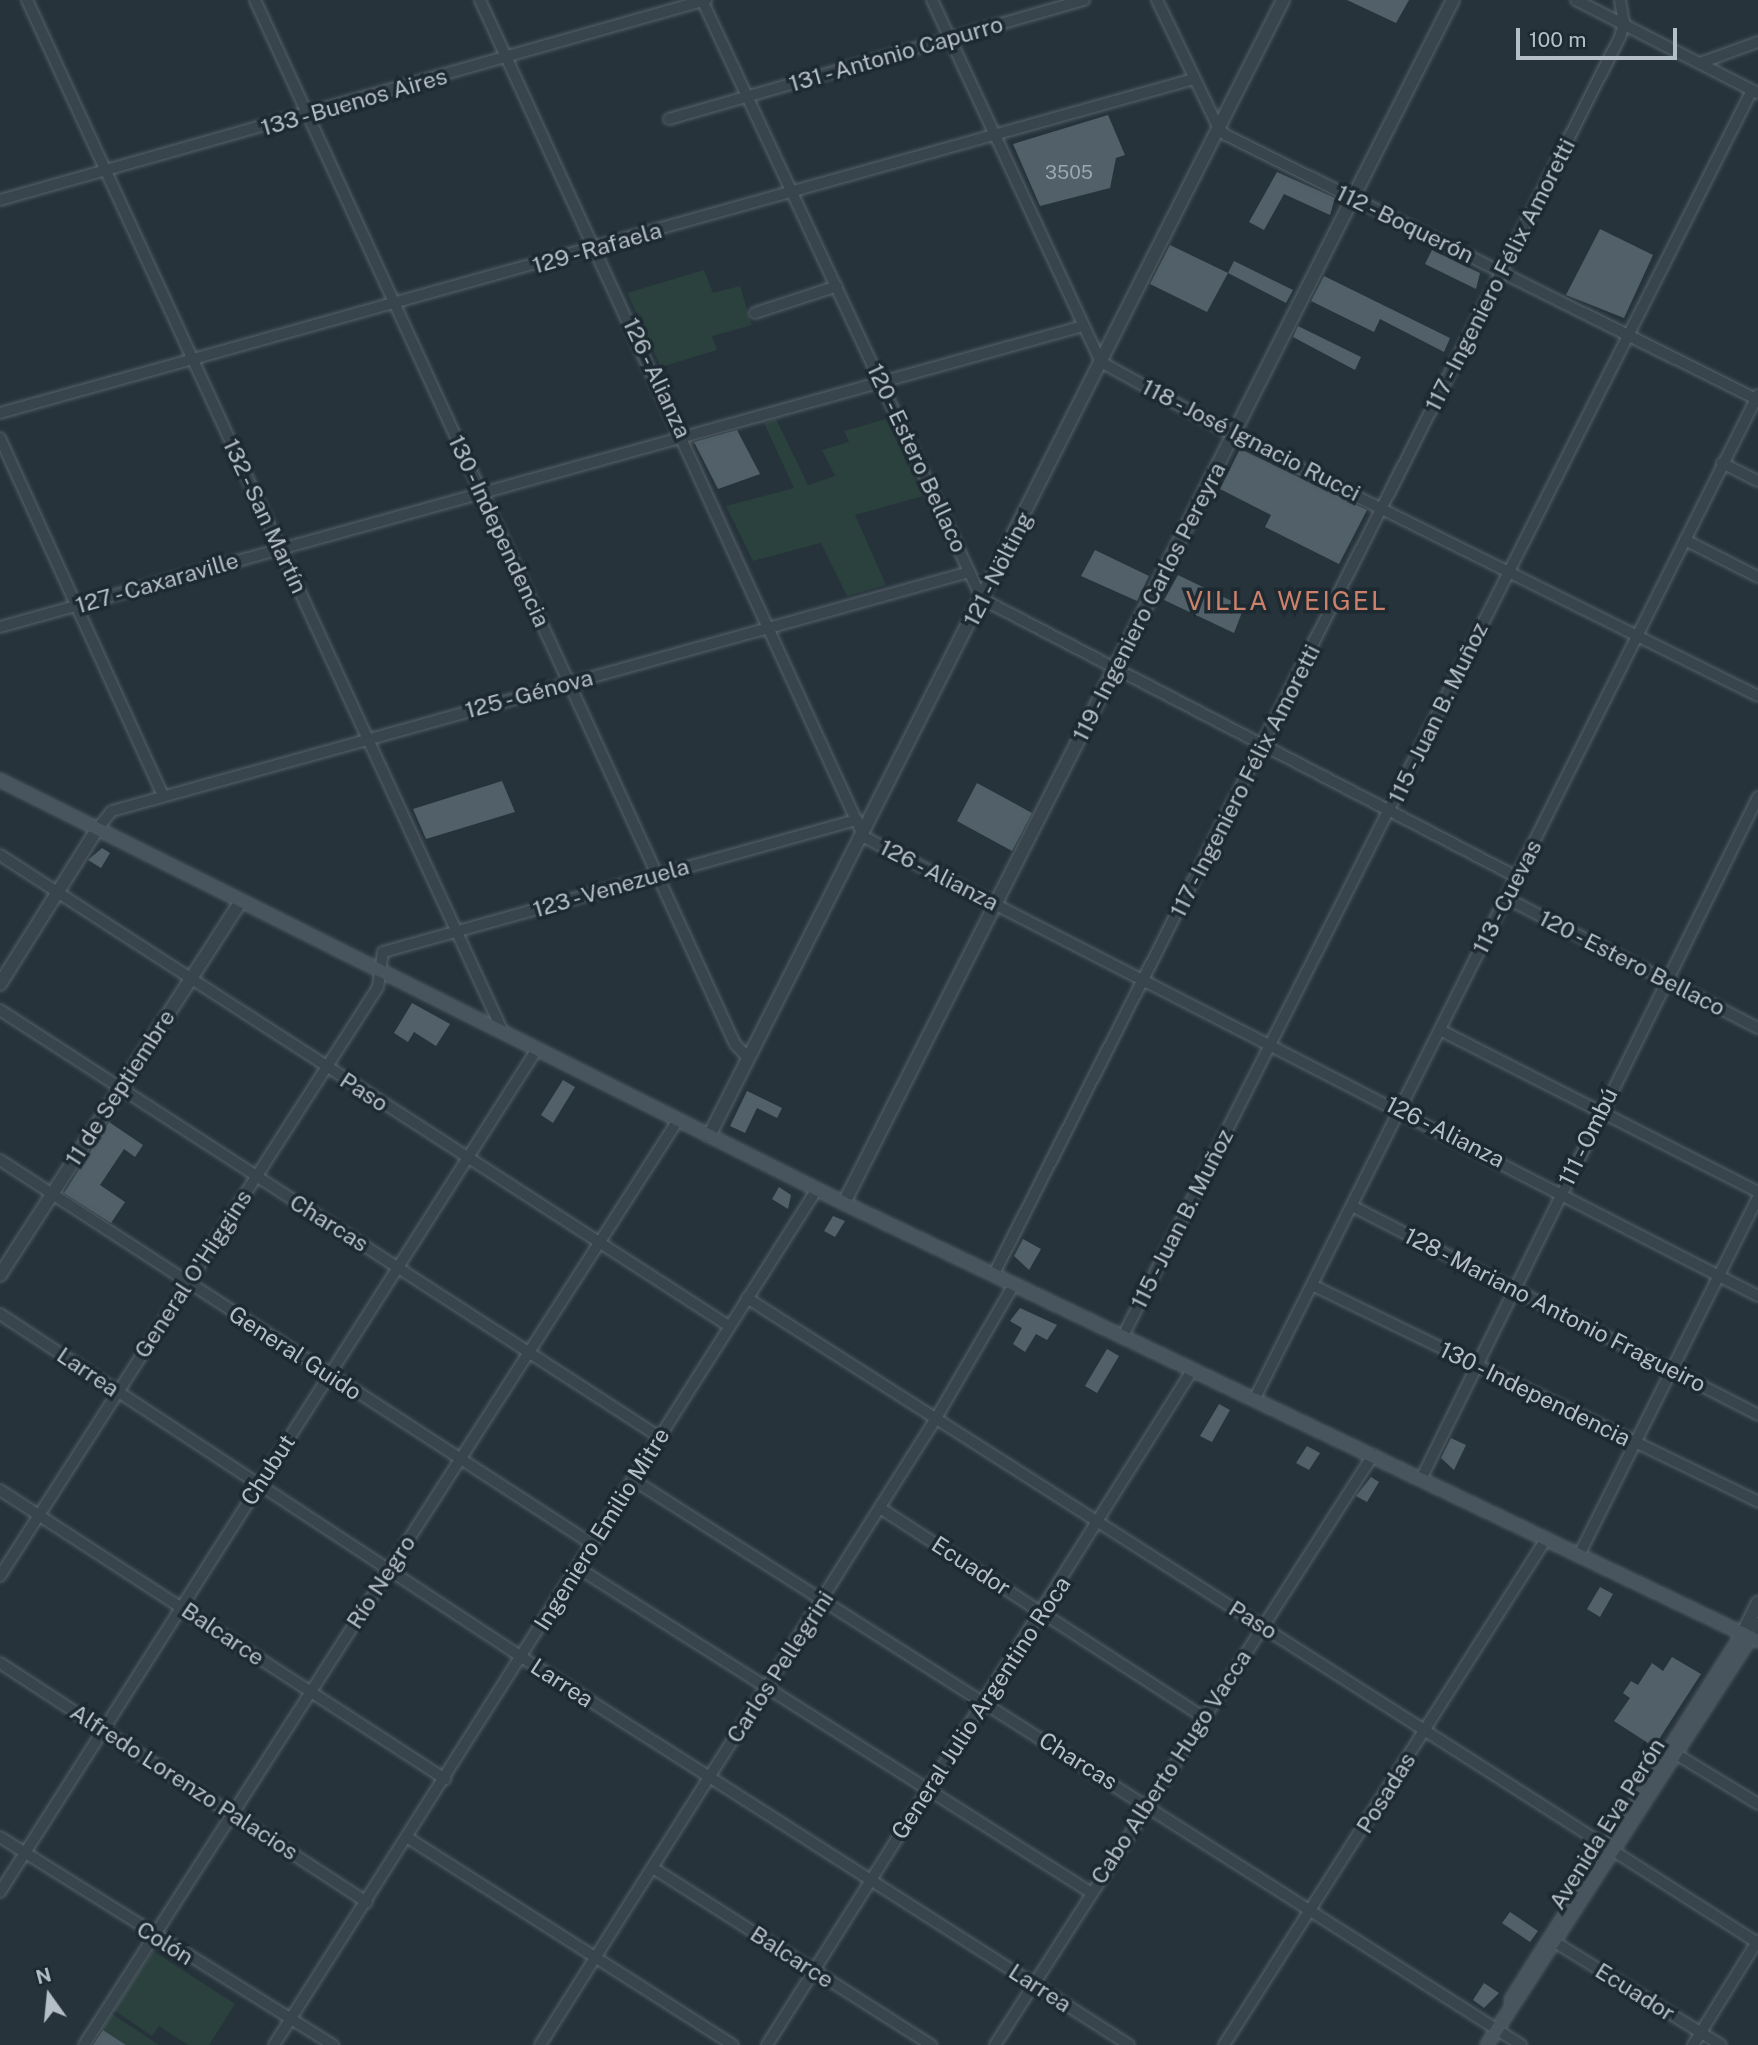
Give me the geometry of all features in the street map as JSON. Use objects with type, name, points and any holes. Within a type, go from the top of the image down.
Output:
[{"type":"main road","points":[[0,780],[844,1203],[1751,1637]]},
{"type":"main road","name":"Avenida Eva Perón","points":[[1487,2045],[1671,1751],[1751,1637]]},
{"type":"street","name":"132 - San Martín","points":[[27,0],[503,1032]]},
{"type":"street","name":"130 - Independencia","points":[[255,0],[656,875],[735,1044],[748,1058]]},
{"type":"street","name":"126 - Alianza","points":[[481,0],[772,627],[864,837],[1562,1192],[1758,1296]]},
{"type":"street","name":"133 - Buenos Aires","points":[[0,200],[309,116],[704,0]]},
{"type":"street","name":"120 - Estero Bellaco","points":[[704,0],[982,599]]},
{"type":"street","points":[[932,0],[1101,362]]},
{"type":"street","name":"131 - Antonio Capurro","points":[[669,119],[1084,0]]},
{"type":"street","points":[[1157,0],[1219,129]]},
{"type":"street","name":"121 - Nölting","points":[[709,1136],[864,837],[1283,0]]},
{"type":"street","name":"119 - Ingeniero Carlos Pereyra","points":[[844,1203],[1453,0]]},
{"type":"street","points":[[1576,0],[1755,92]]},
{"type":"street","points":[[1620,0],[1624,23]]},
{"type":"street","name":"117 - Ingeniero Félix Amoretti","points":[[994,1275],[1264,746],[1624,23]]},
{"type":"street","points":[[1700,63],[1758,42]]},
{"type":"street","name":"129 - Rafaela","points":[[0,413],[396,306],[1194,79]]},
{"type":"street","name":"115 - Juan B. Muñoz","points":[[1123,1336],[1391,809],[1509,570],[1755,92]]},
{"type":"street","name":"112 - Boquerón","points":[[1219,129],[1628,337],[1757,398]]},
{"type":"street","points":[[755,313],[837,286]]},
{"type":"street","name":"127 - Caxaraville","points":[[0,627],[1083,326]]},
{"type":"street","name":"118 - José Ignacio Rucci","points":[[1101,362],[1233,435],[1384,506],[1758,696]]},
{"type":"street","name":"113 - Cuevas","points":[[1255,1398],[1722,463],[1757,398]]},
{"type":"street","points":[[0,438],[163,796]]},
{"type":"street","points":[[1722,463],[1758,481]]},
{"type":"street","points":[[1685,540],[1758,577]]},
{"type":"street","name":"125 - Génova","points":[[98,828],[112,811],[163,796],[969,572]]},
{"type":"street","points":[[982,599],[1391,809],[1517,877]]},
{"type":"street","name":"111 - Ombú","points":[[1421,1479],[1513,1287],[1758,797]]},
{"type":"street","name":"123 - Venezuela","points":[[380,970],[383,952],[857,820]]},
{"type":"street","points":[[0,984],[60,894],[98,828]]},
{"type":"street","name":"Paso","points":[[0,855],[729,1326]]},
{"type":"street","name":"120 - Estero Bellaco","points":[[1506,898],[1758,1028]]},
{"type":"street","name":"11 de Septiembre","points":[[0,1275],[241,901]]},
{"type":"street","name":"General O'Higgins","points":[[0,1576],[378,987],[380,970]]},
{"type":"street","name":"Charcas","points":[[0,1010],[401,1268],[529,1355],[658,1436]]},
{"type":"street","points":[[1440,1030],[1758,1195],[1720,1276],[1633,1442],[1578,1555]]},
{"type":"street","name":"Chubut","points":[[0,1892],[259,1483],[401,1268],[537,1049]]},
{"type":"street","name":"Río Negro","points":[[84,2045],[678,1120]]},
{"type":"street","name":"General Guido","points":[[0,1160],[592,1544]]},
{"type":"street","name":"Ingeniero Emilio Mitre","points":[[274,2045],[523,1658],[658,1436],[817,1189]]},
{"type":"street","name":"128 - Mariano Antonio Fragueiro","points":[[1352,1206],[1758,1415]]},
{"type":"street","name":"Carlos Pellegrini","points":[[541,2045],[935,1420],[1014,1284]]},
{"type":"street","name":"130 - Independencia","points":[[1312,1285],[1758,1502]]},
{"type":"street","name":"Paso","points":[[747,1298],[935,1420],[1262,1625],[1610,1851],[1758,1942]]},
{"type":"street","name":"Larrea","points":[[0,1314],[523,1658],[1129,2045]]},
{"type":"street","name":"General Julio Argentino Roca","points":[[767,2045],[812,1970],[1043,1612],[1194,1369]]},
{"type":"street","name":"Cabo Alberto Hugo Vacca","points":[[995,2045],[1090,1892],[1373,1455]]},
{"type":"street","name":"Charcas","points":[[632,1479],[1312,1908],[1521,2045]]},
{"type":"street","name":"Balcarce","points":[[0,1490],[445,1779]]},
{"type":"street","name":"Ecuador","points":[[880,1508],[1203,1717]]},
{"type":"street","name":"Posadas","points":[[1224,2045],[1546,1539]]},
{"type":"street","points":[[578,1568],[1090,1892]]},
{"type":"street","points":[[1751,1637],[1758,1602]]},
{"type":"street","points":[[1751,1637],[1758,1624]]},
{"type":"street","name":"Alfredo Lorenzo Palacios","points":[[0,1663],[367,1902]]},
{"type":"street","points":[[1671,1751],[1758,1804]]},
{"type":"street","name":"Colón","points":[[0,1837],[289,2021],[332,2045]]},
{"type":"street","points":[[408,1838],[733,2045]]},
{"type":"street","name":"Balcarce","points":[[653,1868],[931,2045]]},
{"type":"street","name":"Ecuador","points":[[1553,1941],[1721,2045]]},
{"type":"street","points":[[1693,2045],[1758,1942]]},
{"type":"green space","points":[[704,270],[713,293],[740,286],[752,325],[712,336],[717,350],[661,367],[627,293]]},
{"type":"green space","points":[[776,419],[808,485],[835,476],[822,450],[849,442],[844,431],[886,419],[923,496],[855,515],[886,585],[847,596],[821,543],[753,561],[726,506],[794,488],[764,423]]},
{"type":"green space","points":[[153,1951],[235,2004],[209,2045],[188,2045],[159,2026],[152,2036],[114,2010]]},
{"type":"green space","points":[[112,2014],[159,2045],[126,2045],[102,2029]]},
{"type":"building","points":[[1347,0],[1409,0],[1396,23]]},
{"type":"building","points":[[1108,115],[1125,155],[1116,158],[1110,188],[1040,206],[1013,144]]},
{"type":"building","points":[[1277,172],[1335,198],[1330,215],[1284,194],[1264,230],[1249,222]]},
{"type":"building","points":[[1600,229],[1653,255],[1624,318],[1566,295]]},
{"type":"building","points":[[1170,245],[1228,273],[1207,312],[1150,284]]},
{"type":"building","points":[[1432,250],[1480,273],[1476,289],[1425,264]]},
{"type":"building","points":[[1234,261],[1293,290],[1286,303],[1228,273]]},
{"type":"building","points":[[1324,276],[1450,338],[1444,352],[1380,319],[1374,332],[1311,301]]},
{"type":"building","points":[[1298,326],[1361,357],[1355,370],[1293,337]]},
{"type":"building","points":[[737,430],[760,474],[718,489],[694,442]]},
{"type":"building","points":[[1240,449],[1367,510],[1339,564],[1265,527],[1271,515],[1220,489]]},
{"type":"building","points":[[1095,550],[1149,576],[1137,601],[1081,576]]},
{"type":"building","points":[[1178,575],[1244,607],[1234,633],[1164,600]]},
{"type":"building","points":[[502,781],[515,812],[426,839],[413,809]]},
{"type":"building","points":[[977,783],[1032,813],[1012,851],[957,821]]},
{"type":"building","points":[[102,848],[110,853],[101,868],[88,860]]},
{"type":"building","points":[[412,1003],[450,1024],[436,1046],[414,1032],[408,1042],[394,1033]]},
{"type":"building","points":[[563,1080],[575,1087],[553,1123],[541,1115]]},
{"type":"building","points":[[747,1091],[782,1108],[777,1118],[757,1108],[745,1133],[730,1126]]},
{"type":"building","points":[[109,1122],[143,1145],[135,1157],[124,1149],[100,1185],[125,1202],[111,1223],[64,1193]]},
{"type":"building","points":[[779,1187],[791,1195],[788,1209],[772,1199]]},
{"type":"building","points":[[833,1216],[845,1221],[835,1237],[824,1231]]},
{"type":"building","points":[[1023,1239],[1041,1249],[1029,1270],[1014,1256]]},
{"type":"building","points":[[1020,1308],[1057,1325],[1047,1340],[1036,1334],[1025,1352],[1013,1344],[1022,1328],[1010,1321]]},
{"type":"building","points":[[1107,1349],[1119,1356],[1097,1393],[1085,1386]]},
{"type":"building","points":[[1219,1404],[1230,1410],[1212,1442],[1200,1436]]},
{"type":"building","points":[[1451,1438],[1466,1445],[1454,1470],[1441,1458]]},
{"type":"building","points":[[1307,1446],[1320,1453],[1309,1470],[1296,1463]]},
{"type":"building","points":[[1371,1477],[1379,1482],[1367,1502],[1356,1496]]},
{"type":"building","points":[[1600,1587],[1613,1594],[1600,1617],[1587,1609]]},
{"type":"building","points":[[1672,1657],[1701,1674],[1654,1747],[1614,1721],[1630,1698],[1623,1693],[1631,1681],[1638,1685],[1652,1663],[1663,1671]]},
{"type":"building","points":[[1510,1912],[1538,1931],[1530,1942],[1502,1923]]},
{"type":"building","points":[[1484,1983],[1499,1993],[1484,2008],[1473,2000]]},
{"type":"building","points":[[103,2030],[126,2045],[93,2045]]},
{"type":"district","name":"VILLA WEIGEL","points":[[1287,601]]}]
